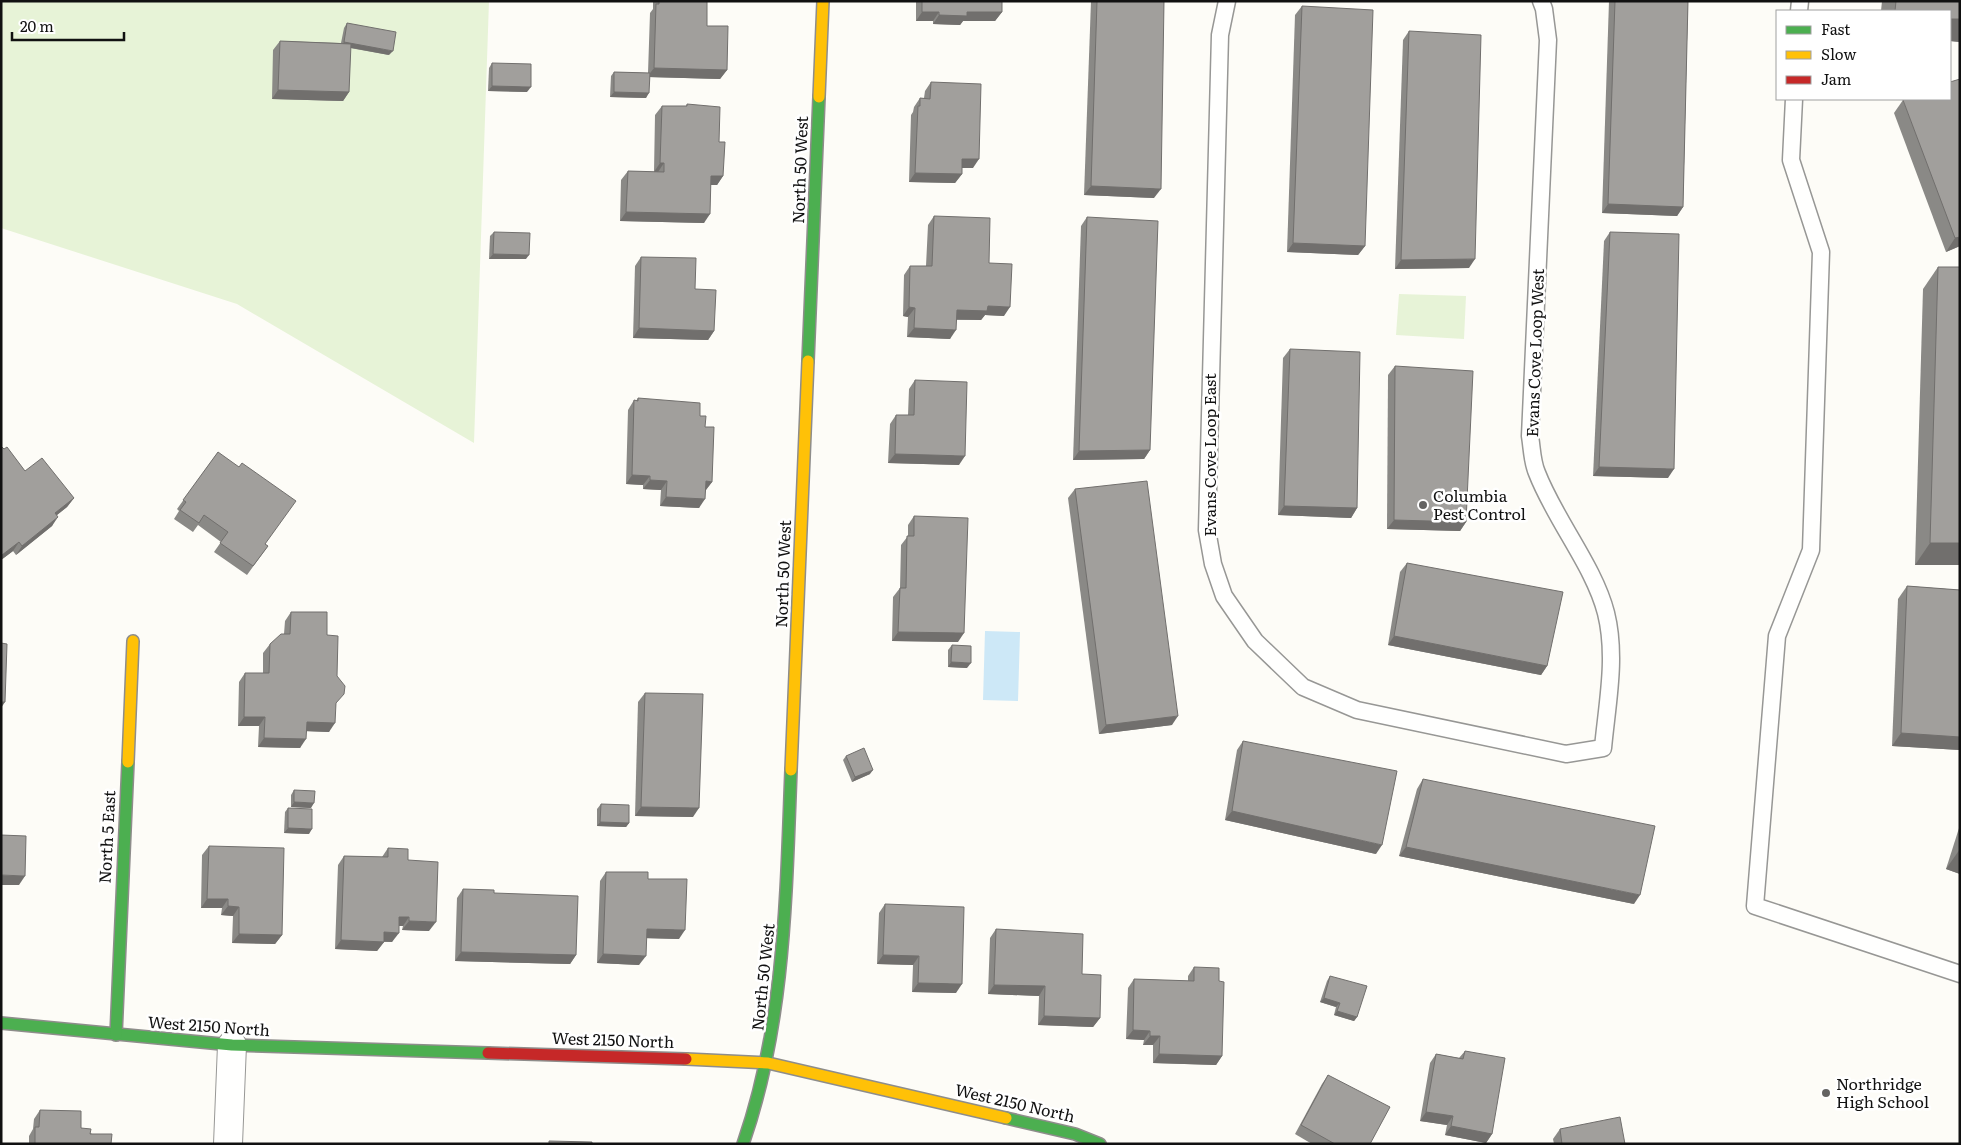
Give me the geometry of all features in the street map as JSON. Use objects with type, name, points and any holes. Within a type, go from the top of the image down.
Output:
[{"type":"street","name":"North 50 West","points":[[743,1144],[756,1111],[768,1063],[775,1022],[785,922],[823,1]]},
{"type":"street","name":"North 5 East","points":[[116,1036],[133,641]]},
{"type":"street","name":"West 2150 North","points":[[1,1023],[116,1036],[232,1045],[768,1063],[1075,1134],[1100,1144]]},
{"type":"street","points":[[228,1144],[232,1045]]},
{"type":"lane","name":"Evans Cove Loop East","points":[[1227,1],[1220,35],[1207,530],[1213,564],[1224,596],[1254,641],[1303,687],[1357,710],[1566,754],[1603,748]]},
{"type":"lane","name":"Evans Cove Loop West","points":[[1541,1],[1544,9],[1548,40],[1530,436],[1536,471],[1550,503],[1593,580],[1606,612],[1612,650],[1603,748]]},
{"type":"lane","points":[[1794,100],[1791,160],[1821,252],[1811,550],[1777,636],[1755,906],[1960,974]]},
{"type":"green space","points":[[1,1],[489,1],[474,443],[237,304],[1,228]]},
{"type":"green space","points":[[1399,294],[1466,296],[1464,339],[1396,335]]},
{"type":"water","points":[[985,631],[1020,632],[1018,701],[983,700]]},
{"type":"building","points":[[659,1],[707,1],[707,26],[728,26],[727,70],[654,68],[656,4],[659,4]]},
{"type":"building","points":[[922,1],[1002,1],[1002,12],[967,12],[967,16],[939,15],[939,12],[922,12]]},
{"type":"building","points":[[1097,1],[1164,1],[1161,189],[1091,186]]},
{"type":"building","points":[[1615,1],[1688,1],[1683,207],[1608,204]]},
{"type":"building","points":[[1896,1],[1960,1],[1960,19],[1951,19],[1951,10],[1895,10]]},
{"type":"building","points":[[1302,6],[1373,10],[1365,246],[1293,243]]},
{"type":"building","points":[[347,23],[396,32],[393,51],[344,42]]},
{"type":"building","points":[[1409,31],[1481,35],[1475,259],[1401,260]]},
{"type":"building","points":[[280,41],[351,44],[349,92],[278,90]]},
{"type":"building","points":[[492,63],[531,64],[531,87],[492,86]]},
{"type":"building","points":[[614,72],[650,73],[649,93],[614,92]]},
{"type":"building","points":[[1960,79],[1960,237],[1955,238],[1903,100],[1951,100],[1951,82]]},
{"type":"building","points":[[931,82],[981,84],[979,159],[962,159],[962,174],[915,173],[918,106],[920,106],[920,98],[930,99]]},
{"type":"building","points":[[687,104],[720,107],[719,142],[725,142],[723,176],[711,176],[710,214],[626,212],[628,171],[664,172],[664,163],[660,163],[662,106],[687,106]]},
{"type":"building","points":[[934,216],[990,218],[989,263],[1012,264],[1010,307],[988,306],[987,311],[957,310],[956,330],[914,328],[915,308],[909,307],[910,266],[932,266]]},
{"type":"building","points":[[1087,217],[1158,221],[1150,450],[1079,451]]},
{"type":"building","points":[[494,232],[530,233],[529,255],[493,254]]},
{"type":"building","points":[[1610,232],[1679,234],[1674,469],[1599,467]]},
{"type":"building","points":[[641,257],[696,258],[695,289],[716,290],[714,331],[639,328]]},
{"type":"building","points":[[1938,267],[1960,267],[1960,543],[1930,543]]},
{"type":"building","points":[[1290,349],[1360,352],[1357,508],[1284,506]]},
{"type":"building","points":[[1395,366],[1473,371],[1466,522],[1394,520]]},
{"type":"building","points":[[915,380],[967,382],[965,456],[895,454],[896,415],[914,415]]},
{"type":"building","points":[[638,398],[700,403],[700,416],[706,416],[705,427],[714,427],[712,482],[706,481],[705,499],[666,497],[667,481],[650,480],[650,476],[632,475],[634,400],[638,401]]},
{"type":"building","points":[[1,446],[4,449],[7,447],[25,471],[42,458],[74,498],[55,513],[58,517],[22,546],[19,542],[2,555],[1,554]]},
{"type":"building","points":[[218,452],[239,467],[242,463],[296,501],[265,544],[268,546],[253,566],[220,543],[228,532],[204,515],[199,523],[180,510],[186,502],[183,500]]},
{"type":"building","points":[[1147,481],[1178,716],[1106,725],[1075,489]]},
{"type":"building","points":[[914,516],[968,518],[964,633],[898,632],[900,588],[906,588],[907,536],[914,536]]},
{"type":"building","points":[[1407,563],[1563,592],[1547,666],[1394,636]]},
{"type":"building","points":[[1907,586],[1960,590],[1960,737],[1901,733]]},
{"type":"building","points":[[291,612],[327,612],[327,635],[338,636],[337,676],[345,686],[344,694],[336,703],[335,723],[307,722],[306,739],[264,738],[265,717],[244,717],[245,673],[269,673],[270,644],[281,634],[290,634]]},
{"type":"building","points":[[1,643],[7,644],[5,702],[1,702]]},
{"type":"building","points":[[952,645],[971,646],[971,663],[951,662]]},
{"type":"building","points":[[645,693],[703,694],[699,808],[641,807]]},
{"type":"building","points":[[1243,741],[1397,771],[1382,845],[1232,811]]},
{"type":"building","points":[[864,748],[873,770],[855,777],[846,756]]},
{"type":"building","points":[[1423,779],[1655,826],[1640,895],[1406,847]]},
{"type":"building","points":[[294,790],[315,791],[314,803],[294,802]]},
{"type":"building","points":[[601,804],[629,805],[629,823],[600,822]]},
{"type":"building","points":[[288,808],[312,809],[312,829],[288,828]]},
{"type":"building","points":[[1,835],[26,836],[25,876],[1,875]]},
{"type":"building","points":[[209,846],[284,848],[282,935],[239,934],[239,907],[228,906],[228,899],[207,899]]},
{"type":"building","points":[[388,848],[408,849],[408,860],[438,862],[436,922],[409,921],[409,917],[399,917],[399,933],[384,932],[384,942],[341,940],[344,856],[388,857]]},
{"type":"building","points":[[606,872],[648,872],[648,879],[687,879],[685,930],[647,929],[646,956],[603,954]]},
{"type":"building","points":[[463,889],[494,890],[494,893],[578,896],[576,955],[461,952]]},
{"type":"building","points":[[885,904],[964,907],[962,984],[918,983],[919,956],[883,955]]},
{"type":"building","points":[[996,929],[1083,934],[1082,974],[1101,975],[1100,1018],[1044,1016],[1045,986],[994,985]]},
{"type":"building","points":[[1194,967],[1219,968],[1219,981],[1224,982],[1222,1056],[1159,1054],[1160,1036],[1150,1036],[1150,1031],[1133,1030],[1134,979],[1194,981]]},
{"type":"building","points":[[1330,976],[1367,986],[1357,1017],[1337,1011],[1340,1003],[1324,998]]},
{"type":"building","points":[[1465,1051],[1505,1058],[1492,1134],[1451,1126],[1453,1116],[1426,1112],[1436,1054],[1463,1059]]},
{"type":"building","points":[[1328,1075],[1390,1107],[1370,1144],[1335,1144],[1301,1125]]},
{"type":"building","points":[[40,1110],[81,1111],[81,1128],[91,1129],[90,1134],[112,1134],[111,1144],[35,1144],[35,1127],[39,1127]]},
{"type":"building","points":[[1620,1117],[1625,1144],[1562,1144],[1560,1129]]},
{"type":"building","points":[[549,1141],[592,1142],[592,1144],[549,1144]]},
{"type":"traffic: fast","points":[[808,361],[819,97]]},
{"type":"traffic: fast","points":[[116,1035],[128,762]]},
{"type":"traffic: fast","points":[[743,1144],[757,1099],[768,1053],[775,1006],[785,912],[791,770]]},
{"type":"traffic: fast","points":[[1,1023],[232,1045],[488,1053]]},
{"type":"traffic: fast","points":[[1006,1118],[1075,1134],[1100,1144]]},
{"type":"traffic: slow","points":[[819,97],[823,1]]},
{"type":"traffic: slow","points":[[791,770],[808,361]]},
{"type":"traffic: slow","points":[[128,762],[133,641]]},
{"type":"traffic: slow","points":[[686,1059],[768,1063],[1006,1118]]},
{"type":"traffic: jam","points":[[488,1053],[686,1059]]},
{"type":"place","name":"Columbia Pest Control","points":[[1423,505]]},
{"type":"place","name":"Northridge High School","points":[[1826,1093]]}]
